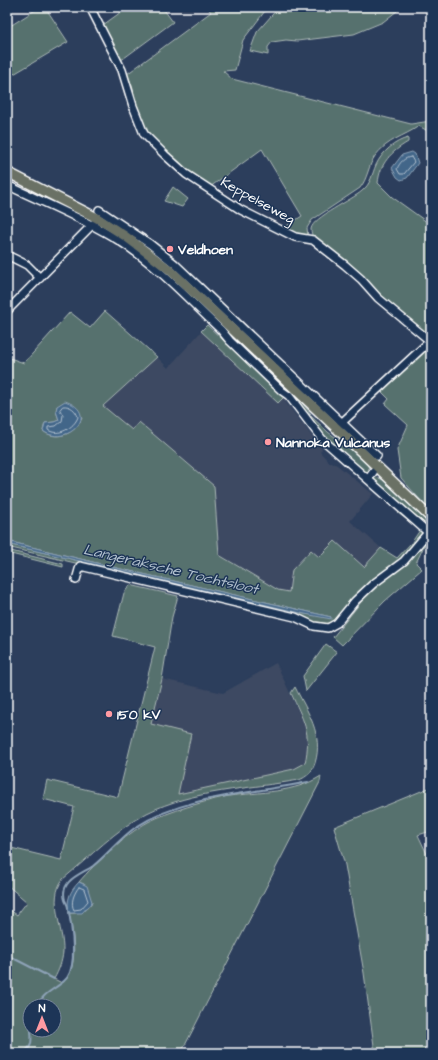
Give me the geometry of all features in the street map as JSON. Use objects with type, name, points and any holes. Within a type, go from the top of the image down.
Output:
[{"type":"main road","points":[[7,172],[96,218],[154,252],[170,270],[339,425],[377,467],[431,518]]},
{"type":"street","name":"Keppelseweg","points":[[90,7],[122,70],[133,106],[144,134],[165,155],[186,174],[240,210],[295,237],[313,240],[345,265],[361,279],[378,298],[430,341],[339,425]]},
{"type":"street","points":[[16,189],[22,180]]},
{"type":"street","points":[[7,185],[66,211],[96,218],[221,330],[230,341],[277,386],[290,396],[322,439],[430,532],[404,561],[373,584],[355,601],[337,623],[328,628],[314,626],[296,617],[80,566],[76,580]]},
{"type":"street","points":[[7,311],[96,218]]},
{"type":"street","points":[[7,255],[27,265],[40,278]]},
{"type":"street","points":[[339,425],[377,456]]},
{"type":"street","points":[[368,479],[377,467]]},
{"type":"shaded area","points":[[207,325],[284,397],[287,404],[322,449],[320,452],[329,462],[337,465],[373,494],[350,521],[381,548],[364,567],[335,541],[319,557],[311,550],[292,570],[289,592],[278,590],[219,555],[214,486],[139,422],[132,430],[103,406],[157,357],[168,368]]},
{"type":"shaded area","points":[[276,663],[308,732],[308,749],[305,763],[294,769],[178,794],[151,724],[162,679],[223,693]]},
{"type":"green space","points":[[40,7],[45,7],[68,42],[7,78],[7,28]]},
{"type":"green space","points":[[128,7],[162,7],[173,22],[120,61],[103,25]]},
{"type":"green space","points":[[207,7],[268,7],[243,40],[235,70],[223,71],[232,79],[411,124],[431,121],[431,133],[419,126],[380,150],[375,156],[360,188],[312,220],[307,228],[308,237],[297,236],[282,229],[302,216],[262,149],[210,187],[166,153],[149,133],[141,121],[135,107],[134,91],[127,74],[211,12]]},
{"type":"green space","points":[[279,7],[402,7],[383,22],[354,34],[297,41],[286,40],[272,42],[268,47],[268,55],[250,51],[257,32]]},
{"type":"green space","points":[[408,138],[408,142],[396,150],[387,159],[381,170],[378,183],[392,197],[431,225],[431,338],[313,238],[311,231],[313,224],[318,219],[357,195],[365,188],[376,165],[385,152],[394,144]]},
{"type":"green space","points":[[173,187],[188,199],[182,207],[164,201]]},
{"type":"green space","points":[[105,311],[157,357],[103,406],[132,430],[139,422],[214,486],[219,555],[278,590],[289,592],[292,570],[311,550],[319,557],[335,541],[364,567],[381,548],[397,558],[412,542],[420,530],[398,513],[399,512],[423,532],[420,541],[405,557],[364,586],[344,611],[328,624],[315,622],[302,616],[7,547],[7,544],[305,614],[331,617],[121,569],[7,541],[7,357],[24,363],[70,312],[90,328]],"holes":[[[57,406],[82,418],[75,428],[66,434],[54,436],[43,431],[45,423],[59,420],[56,411]]]},
{"type":"green space","points":[[207,325],[284,397],[278,403],[201,331]]},
{"type":"green space","points":[[240,344],[299,399],[311,414],[306,415],[291,393],[286,391],[238,346]]},
{"type":"green space","points":[[431,345],[431,512],[401,478],[397,450],[408,425],[385,404],[389,399],[381,391]]},
{"type":"green space","points":[[307,416],[311,416],[328,432],[343,443],[339,442],[334,447]]},
{"type":"green space","points":[[339,444],[342,446],[345,444],[367,463],[369,469],[367,473],[360,470],[360,468],[335,448]]},
{"type":"green space","points":[[376,477],[384,480],[426,519],[427,525],[373,480]]},
{"type":"green space","points":[[431,539],[431,545],[428,544],[424,546],[416,563],[422,569],[385,601],[342,645],[333,637],[365,597],[425,540]]},
{"type":"green space","points":[[7,550],[63,564],[63,567],[7,553]]},
{"type":"green space","points":[[130,585],[178,596],[172,617],[162,679],[151,724],[191,734],[178,794],[294,769],[305,763],[307,752],[307,734],[303,719],[291,693],[295,687],[309,714],[316,733],[317,753],[311,772],[299,780],[222,791],[183,799],[147,813],[125,827],[63,879],[58,887],[56,905],[63,943],[63,952],[60,966],[54,979],[62,983],[68,977],[71,969],[74,950],[69,913],[82,911],[92,902],[84,884],[79,882],[93,866],[139,827],[176,810],[210,800],[229,796],[288,789],[311,782],[321,776],[320,782],[181,1053],[7,1053],[7,908],[17,915],[27,902],[7,885],[7,847],[61,860],[74,807],[43,799],[47,780],[118,797],[155,647],[113,636],[124,593]]},
{"type":"green space","points":[[326,644],[337,652],[306,691],[303,676]]},
{"type":"green space","points":[[431,787],[431,831],[418,835],[428,856],[431,855],[431,1053],[375,1053],[364,973],[345,865],[334,827]]},
{"type":"water","points":[[412,152],[415,154],[418,163],[407,178],[401,180],[397,177],[392,168],[402,155]]},
{"type":"water","points":[[65,401],[76,407],[81,414],[81,421],[70,432],[61,435],[52,435],[43,431],[45,423],[59,420],[56,411],[57,406]]},
{"type":"water","points":[[7,541],[121,569],[331,617],[331,619],[7,544]]},
{"type":"water","points":[[79,882],[87,886],[92,902],[82,913],[69,913],[68,900],[73,889]]},
{"type":"waterway","points":[[68,908],[64,893],[65,887],[68,883],[73,878],[93,866],[130,831],[155,816],[176,808],[219,797],[308,782]]},
{"type":"waterway","points":[[42,998],[64,981],[71,968],[73,949],[69,912]]},
{"type":"waterway","points":[[7,955],[54,979]]},
{"type":"waterway","points":[[20,1053],[29,1047],[32,1038]]},
{"type":"place","name":"Veldhoen","points":[[170,249]]},
{"type":"place","name":"Nannoka Vulcanus","points":[[268,442]]},
{"type":"place","name":"150 kV","points":[[109,714]]},
{"type":"water label","name":"Langeraksche Tochtsloot","points":[[171,569]]}]
